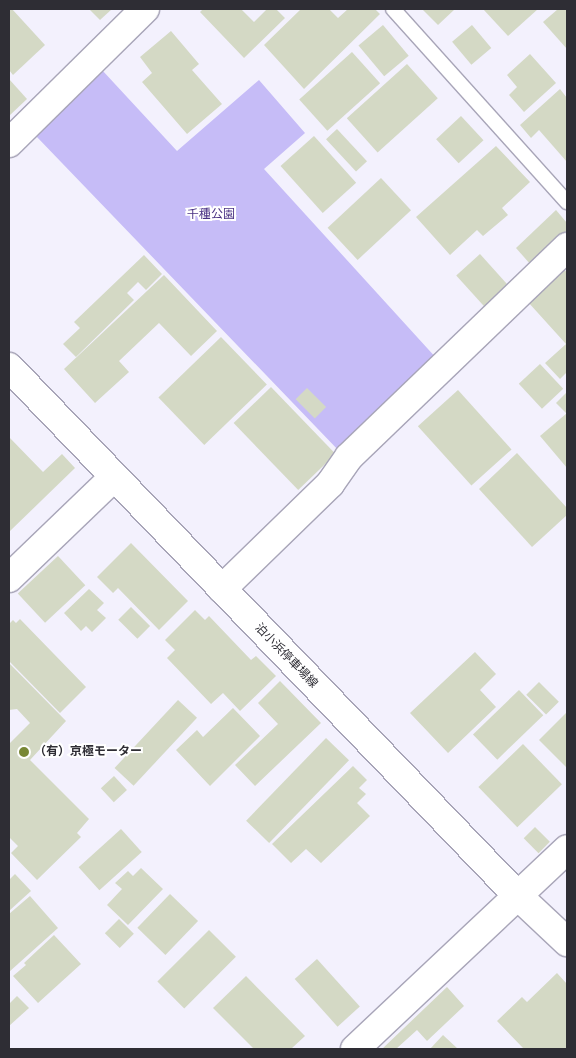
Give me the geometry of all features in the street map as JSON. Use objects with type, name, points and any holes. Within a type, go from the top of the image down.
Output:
[{"type":"street","points":[[9,143],[145,9]]},
{"type":"street","points":[[222,589],[330,484],[349,457],[566,251]]},
{"type":"street","name":"泊小浜停車場線","points":[[9,367],[517,895],[567,942]]},
{"type":"street","points":[[9,578],[114,478]]},
{"type":"street","points":[[355,1049],[567,849]]},
{"type":"lane","points":[[393,9],[567,202]]},
{"type":"green space","name":"千種公園","points":[[102,70],[177,151],[259,80],[305,133],[264,169],[438,360],[341,453],[36,136]]},
{"type":"building","points":[[9,9],[12,9],[45,45],[13,75],[9,70]]},
{"type":"building","points":[[89,9],[112,9],[100,20]]},
{"type":"building","points":[[203,9],[241,9],[254,22],[267,9],[276,9],[285,18],[244,58],[200,12]]},
{"type":"building","points":[[301,9],[329,9],[338,18],[348,9],[375,9],[380,14],[304,89],[264,45]]},
{"type":"building","points":[[422,9],[455,9],[438,25]]},
{"type":"building","points":[[483,9],[538,9],[508,36]]},
{"type":"building","points":[[558,9],[567,9],[567,49],[543,22]]},
{"type":"building","points":[[383,25],[409,56],[384,76],[358,46]]},
{"type":"building","points":[[472,25],[491,48],[471,65],[452,42]]},
{"type":"building","points":[[171,31],[199,64],[192,70],[222,104],[187,134],[142,82],[152,73],[140,57]]},
{"type":"building","points":[[352,52],[380,83],[327,131],[299,100]]},
{"type":"building","points":[[530,54],[556,83],[524,112],[509,95],[517,87],[507,75]]},
{"type":"building","points":[[407,64],[438,98],[378,152],[347,118]]},
{"type":"building","points":[[9,79],[27,99],[9,116]]},
{"type":"building","points":[[560,89],[567,98],[567,162],[539,130],[531,138],[520,125]]},
{"type":"building","points":[[461,116],[484,140],[459,163],[436,139]]},
{"type":"building","points":[[337,129],[367,161],[356,171],[326,139]]},
{"type":"building","points":[[314,136],[356,183],[323,213],[281,166]]},
{"type":"building","points":[[496,146],[530,182],[502,208],[508,215],[483,236],[477,230],[450,255],[416,217]]},
{"type":"building","points":[[381,178],[411,210],[358,260],[328,228]]},
{"type":"building","points":[[556,210],[567,223],[567,230],[531,265],[516,248]]},
{"type":"building","points":[[480,254],[508,285],[484,307],[456,275]]},
{"type":"building","points":[[144,255],[162,274],[146,290],[138,282],[127,293],[134,300],[76,357],[63,344],[80,328],[74,322]]},
{"type":"building","points":[[564,269],[567,273],[567,372],[560,379],[545,363],[566,344],[528,302]]},
{"type":"building","points":[[164,275],[217,331],[191,356],[159,323],[119,361],[129,372],[95,403],[64,369]]},
{"type":"building","points":[[221,337],[267,384],[204,445],[158,397]]},
{"type":"building","points":[[540,364],[563,389],[542,409],[519,384]]},
{"type":"building","points":[[271,387],[336,454],[298,490],[234,423]]},
{"type":"building","points":[[307,388],[326,407],[315,418],[296,399]]},
{"type":"building","points":[[458,390],[512,449],[471,486],[418,426]]},
{"type":"building","points":[[567,392],[567,412],[566,413],[556,403]]},
{"type":"building","points":[[567,413],[567,468],[540,436]]},
{"type":"building","points":[[9,437],[43,472],[62,454],[75,468],[9,532]]},
{"type":"building","points":[[517,453],[567,508],[567,515],[532,547],[479,489]]},
{"type":"building","points":[[131,543],[188,601],[159,630],[118,588],[113,593],[97,577]]},
{"type":"building","points":[[58,556],[85,585],[45,623],[18,594]]},
{"type":"building","points":[[89,589],[104,603],[97,610],[106,618],[92,632],[86,626],[81,631],[64,613]]},
{"type":"building","points":[[131,607],[150,626],[137,639],[118,620]]},
{"type":"building","points":[[195,610],[205,620],[209,616],[251,660],[256,656],[276,676],[240,711],[223,693],[211,704],[167,658],[175,650],[165,640]]},
{"type":"building","points":[[20,619],[86,687],[60,713],[9,661],[9,624],[13,620],[16,623]]},
{"type":"building","points":[[475,652],[496,674],[480,690],[496,707],[448,753],[410,713]]},
{"type":"building","name":"（有）京極モーター","points":[[9,663],[66,721],[30,760],[89,819],[77,833],[81,837],[37,880],[11,853],[18,846],[9,837],[9,744],[30,723],[17,709],[9,710]]},
{"type":"building","points":[[280,681],[321,723],[255,786],[235,765],[278,724],[258,703]]},
{"type":"building","points":[[539,682],[559,702],[546,715],[526,695]]},
{"type":"building","points":[[519,690],[543,715],[497,760],[473,734]]},
{"type":"building","points":[[178,700],[197,718],[134,786],[115,768]]},
{"type":"building","points":[[233,708],[260,736],[210,786],[176,750],[197,730],[203,737]]},
{"type":"building","points":[[567,712],[567,768],[539,740]]},
{"type":"building","points":[[326,738],[349,760],[269,843],[246,821]]},
{"type":"building","points":[[523,744],[562,784],[517,827],[478,787]]},
{"type":"building","points":[[353,766],[367,780],[359,788],[366,794],[357,803],[370,816],[321,863],[306,849],[291,863],[272,844]]},
{"type":"building","points":[[114,776],[127,790],[114,802],[101,788]]},
{"type":"building","points":[[535,827],[550,842],[539,853],[524,838]]},
{"type":"building","points":[[121,829],[142,852],[99,890],[79,867]]},
{"type":"building","points":[[141,868],[163,889],[128,925],[107,905],[122,889],[115,883],[128,871],[133,876]]},
{"type":"building","points":[[15,874],[31,891],[9,911],[9,880]]},
{"type":"building","points":[[170,894],[198,921],[165,955],[137,928]]},
{"type":"building","points":[[30,896],[58,928],[9,972],[9,914]]},
{"type":"building","points":[[119,919],[134,934],[120,948],[105,933]]},
{"type":"building","points":[[209,930],[236,957],[184,1008],[157,982]]},
{"type":"building","points":[[54,935],[81,964],[38,1003],[13,976]]},
{"type":"building","points":[[317,959],[360,1007],[338,1027],[295,979]]},
{"type":"building","points":[[557,973],[567,984],[567,1049],[524,1049],[497,1021],[522,997],[527,1002]]},
{"type":"building","points":[[246,976],[305,1036],[291,1049],[254,1049],[213,1008]]},
{"type":"building","points":[[447,987],[464,1006],[427,1041],[417,1030],[396,1049],[382,1049]]},
{"type":"building","points":[[17,996],[29,1008],[9,1026],[9,1004]]},
{"type":"building","points":[[443,1035],[458,1049],[430,1049]]},
{"type":"place","name":"（有）京極モーター","points":[[24,752]]}]
